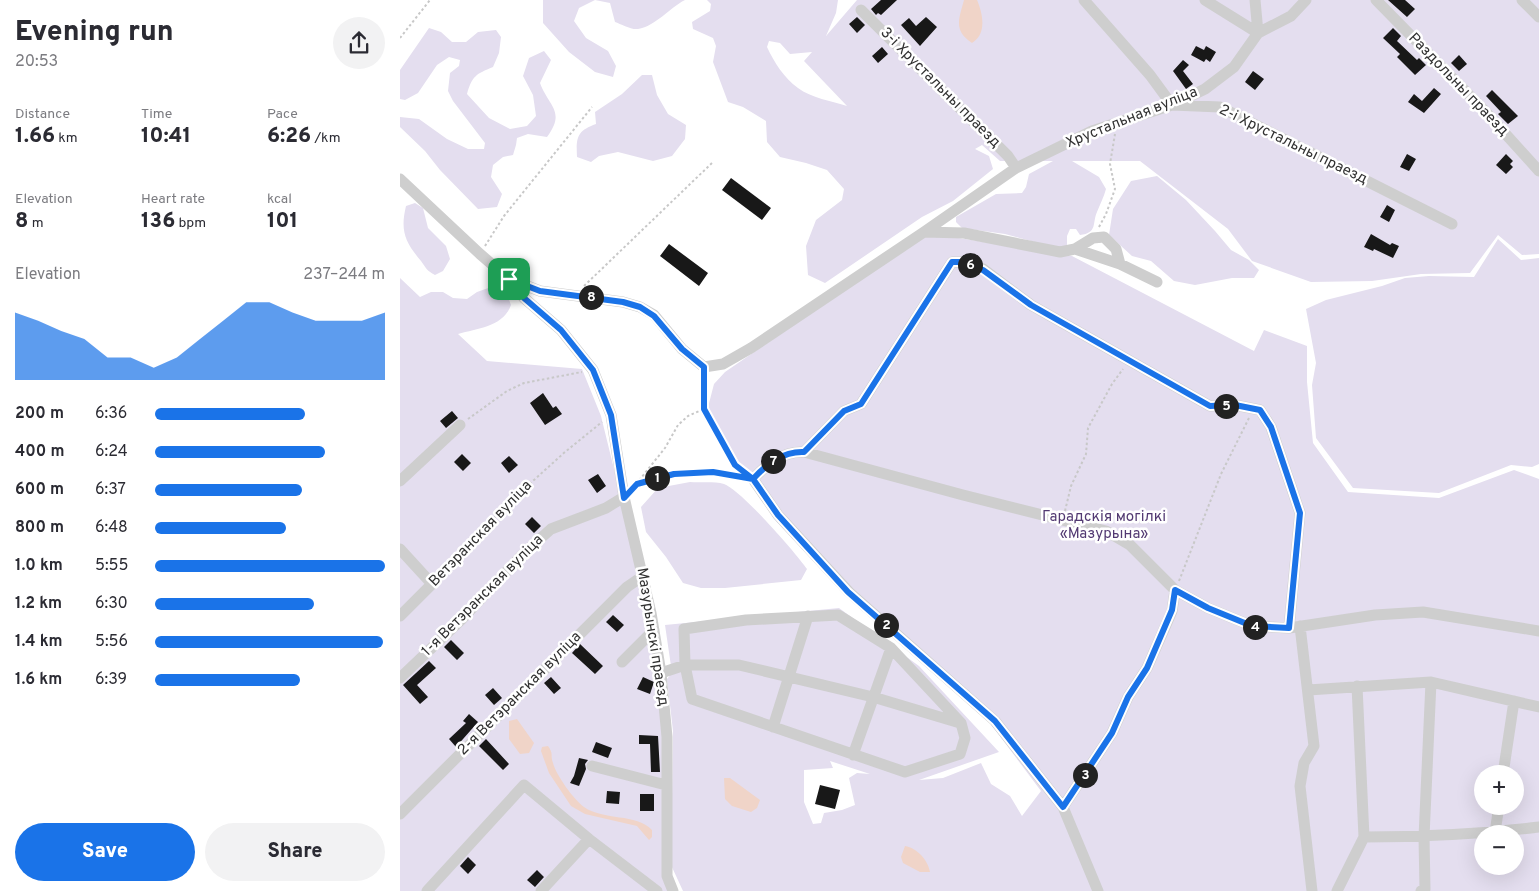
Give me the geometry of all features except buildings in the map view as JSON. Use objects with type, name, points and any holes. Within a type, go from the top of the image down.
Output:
[{"type":"street","points":[[1084,0],[1150,76],[1172,105]]},
{"type":"street","points":[[1206,0],[1258,33]]},
{"type":"street","points":[[1255,0],[1258,33]]},
{"type":"street","name":"Хрустальная вуліца","points":[[704,367],[723,364],[751,348],[1016,168],[1092,131],[1172,105],[1205,89],[1234,67],[1258,33],[1291,16],[1306,0]]},
{"type":"street","name":"Раздольны праезд","points":[[1376,0],[1483,109],[1539,171]]},
{"type":"street","points":[[1522,0],[1539,18]]},
{"type":"street","name":"3-і Хрустальны праезд","points":[[861,10],[1008,156],[1016,168]]},
{"type":"street","name":"2-і Хрустальны праезд","points":[[1172,105],[1220,106],[1452,224]]},
{"type":"street","points":[[400,179],[509,279],[540,291],[623,302],[640,307],[654,316],[682,349],[704,367]]},
{"type":"street","points":[[924,232],[964,233],[1060,252],[1075,249],[1093,238],[1104,237],[1116,249],[1120,264]]},
{"type":"street","points":[[1075,249],[1120,264],[1157,282]]},
{"type":"street","points":[[804,452],[844,411],[861,404],[952,262],[962,262],[983,270],[1031,305],[1210,406],[1235,405],[1260,410],[1271,427],[1300,513],[1295,627],[1308,690],[1314,746],[1304,763],[1300,786],[1312,891]]},
{"type":"street","name":"Мазурынскі праезд","points":[[509,279],[524,298],[561,330],[593,370],[611,415],[624,498],[643,576],[661,673],[666,737],[666,876],[673,891]]},
{"type":"street","points":[[400,481],[460,425]]},
{"type":"street","points":[[1098,891],[1063,807],[995,721],[848,592],[778,515],[753,479],[767,464],[793,452],[804,452],[1106,531],[1130,545],[1175,590],[1208,608],[1252,626],[1295,627],[1375,615],[1423,612],[1539,631]]},
{"type":"street","name":"1-я Ветэранская вуліца","points":[[400,678],[551,529],[606,508],[624,498]]},
{"type":"street","points":[[400,549],[432,584]]},
{"type":"street","name":"2-я Ветэранская вуліца","points":[[400,814],[627,587],[643,576]]},
{"type":"street","name":"Ветэранская вуліца","points":[[400,616],[432,584]]},
{"type":"street","points":[[1063,807],[1112,733],[1128,697],[1147,668],[1172,610],[1175,590]]},
{"type":"street","points":[[838,615],[890,648],[961,723],[966,738],[960,754],[905,772],[692,699],[685,665],[684,629],[746,620],[808,616],[838,615]]},
{"type":"street","points":[[773,727],[808,616]]},
{"type":"street","points":[[622,662],[654,630]]},
{"type":"street","points":[[853,755],[890,648]]},
{"type":"street","points":[[661,673],[685,665],[739,665],[873,697],[961,723]]},
{"type":"street","points":[[1308,690],[1431,682],[1539,707]]},
{"type":"street","points":[[1421,891],[1426,889],[1424,837],[1431,682]]},
{"type":"street","points":[[1337,891],[1364,837],[1357,686]]},
{"type":"street","points":[[1505,765],[1514,701]]},
{"type":"street","points":[[592,766],[666,785]]},
{"type":"street","points":[[426,891],[524,786],[657,891]]},
{"type":"street","points":[[1524,829],[1539,827]]},
{"type":"street","points":[[1364,837],[1424,837],[1474,833]]},
{"type":"street","points":[[541,891],[589,839]]},
{"type":"path","points":[[400,38],[430,0]]},
{"type":"path","points":[[480,254],[504,216],[592,107]]},
{"type":"path","points":[[1093,238],[1106,214],[1115,189],[1110,164],[1116,124]]},
{"type":"path","points":[[575,295],[713,162]]},
{"type":"path","points":[[1062,520],[1071,486],[1086,454],[1088,428],[1112,384],[1129,361]]},
{"type":"path","points":[[704,367],[704,409],[735,465],[753,479]]},
{"type":"path","points":[[460,425],[507,391],[524,383],[593,370]]},
{"type":"path","points":[[624,498],[665,448],[678,425],[688,416],[704,409]]},
{"type":"path","points":[[1175,590],[1221,474],[1254,409]]},
{"type":"path","name":"Ветэранская вуліца","points":[[432,584],[504,507],[565,452],[611,415]]},
{"type":"path","points":[[637,484],[674,474],[713,472],[753,479]]},
{"type":"green space","points":[[543,0],[595,0],[579,8],[574,21],[586,38],[608,51],[616,66],[613,77],[595,72],[569,52],[543,23]]},
{"type":"green space","points":[[595,0],[685,0],[657,21],[645,27],[635,29],[615,22],[610,3]]},
{"type":"green space","points":[[707,0],[838,0],[836,13],[826,36],[857,0],[1539,0],[1539,254],[1522,255],[1498,235],[1470,273],[1421,274],[1372,281],[1311,282],[1252,261],[1228,229],[1140,161],[1072,161],[1099,177],[1106,189],[1092,230],[1080,235],[1076,229],[1070,229],[1067,236],[1067,246],[1057,248],[1005,234],[962,228],[956,222],[956,217],[996,194],[1022,193],[1026,187],[1029,174],[1053,161],[1000,161],[982,145],[975,149],[989,156],[993,169],[953,201],[922,217],[825,283],[808,275],[806,246],[816,220],[842,200],[844,189],[827,170],[780,157],[767,142],[766,121],[743,107],[728,102],[713,62],[716,46],[713,38],[693,29],[692,22],[710,11],[711,4]],"holes":[[[769,41],[780,43],[790,54],[812,52],[804,61],[847,106],[809,94],[793,84],[780,69],[767,47]]]},
{"type":"green space","points":[[429,28],[441,32],[452,42],[466,42],[478,32],[496,30],[501,37],[499,53],[493,67],[473,79],[467,94],[489,118],[510,129],[527,126],[536,116],[533,95],[523,76],[529,58],[544,51],[551,60],[540,83],[556,115],[553,128],[547,137],[528,134],[517,138],[513,155],[503,157],[493,165],[491,177],[502,194],[497,207],[478,209],[440,170],[425,151],[400,127],[400,117],[419,119],[447,139],[468,149],[484,149],[485,143],[453,101],[448,91],[450,73],[459,66],[460,60],[449,57],[437,65],[418,93],[405,100],[400,99],[400,70]]},
{"type":"green space","points":[[642,75],[652,75],[657,95],[668,114],[686,125],[685,139],[672,156],[653,161],[618,152],[599,156],[591,162],[577,157],[579,136],[585,129],[596,124],[595,112],[622,94]]},
{"type":"green space","points":[[1157,176],[1186,200],[1231,250],[1249,260],[1259,270],[1254,278],[1232,278],[1195,285],[1174,281],[1151,261],[1132,256],[1109,235],[1113,209],[1131,181]]},
{"type":"green space","points":[[415,203],[423,208],[428,228],[446,246],[450,259],[443,271],[435,275],[430,272],[411,248],[405,236],[404,215],[406,206]]},
{"type":"green space","name":"Гарадскія могілкі «Мазурына»","points":[[928,233],[1072,256],[1254,351],[1264,330],[1307,346],[1307,382],[1313,443],[1348,492],[1439,498],[1514,470],[1539,479],[1539,891],[683,891],[671,865],[673,731],[667,679],[672,673],[665,625],[839,608],[919,666],[999,752],[919,780],[943,778],[981,763],[991,784],[1010,796],[1022,816],[1041,791],[990,723],[850,600],[775,520],[707,411],[714,384],[725,372]],"holes":[[[830,761],[870,774],[857,773],[849,778],[855,805],[842,810],[824,813],[821,823],[813,824],[804,802],[804,770],[833,768]]]},
{"type":"green space","points":[[1498,239],[1521,260],[1539,258],[1539,464],[1532,467],[1511,465],[1439,493],[1353,488],[1316,438],[1312,385],[1316,363],[1306,309],[1326,300],[1382,286],[1405,278],[1429,276],[1474,277]]},
{"type":"green space","points":[[400,278],[420,297],[431,292],[443,292],[453,298],[467,299],[477,292],[494,286],[506,292],[511,305],[502,318],[489,326],[458,334],[487,361],[582,369],[601,416],[639,571],[658,675],[664,738],[669,891],[400,891]]},
{"type":"green space","points":[[690,482],[724,484],[743,498],[792,550],[807,569],[801,580],[725,588],[701,588],[683,583],[666,557],[646,532],[641,507],[658,488]]},
{"type":"shaded area","points":[[964,0],[977,0],[981,11],[982,29],[977,39],[972,43],[962,33],[959,24]]},
{"type":"shaded area","points":[[517,719],[534,743],[529,753],[520,754],[509,739],[509,721]]},
{"type":"shaded area","points":[[548,746],[561,780],[580,804],[601,814],[637,821],[652,830],[652,837],[649,840],[637,826],[585,814],[571,806],[549,773],[541,751],[542,747]]},
{"type":"shaded area","points":[[724,778],[730,778],[760,800],[757,808],[751,812],[732,806],[725,799]]},
{"type":"shaded area","points":[[905,846],[914,849],[921,855],[927,863],[930,872],[920,872],[903,863],[901,857]]},
{"type":"route","points":[[509,279],[524,298],[561,330],[593,370],[611,415],[624,498],[637,484],[674,474],[713,472],[753,479],[778,515],[848,592],[995,721],[1063,807],[1112,733],[1128,697],[1147,668],[1172,610],[1175,590],[1237,621],[1252,626],[1289,628],[1300,513],[1271,427],[1260,410],[1235,405],[1210,406],[1031,305],[983,270],[962,262],[952,262],[900,340],[861,404],[844,411],[804,452],[793,452],[767,464],[753,479],[735,465],[704,409],[704,367],[682,349],[654,316],[640,307],[623,302],[540,291],[509,279]]}]
